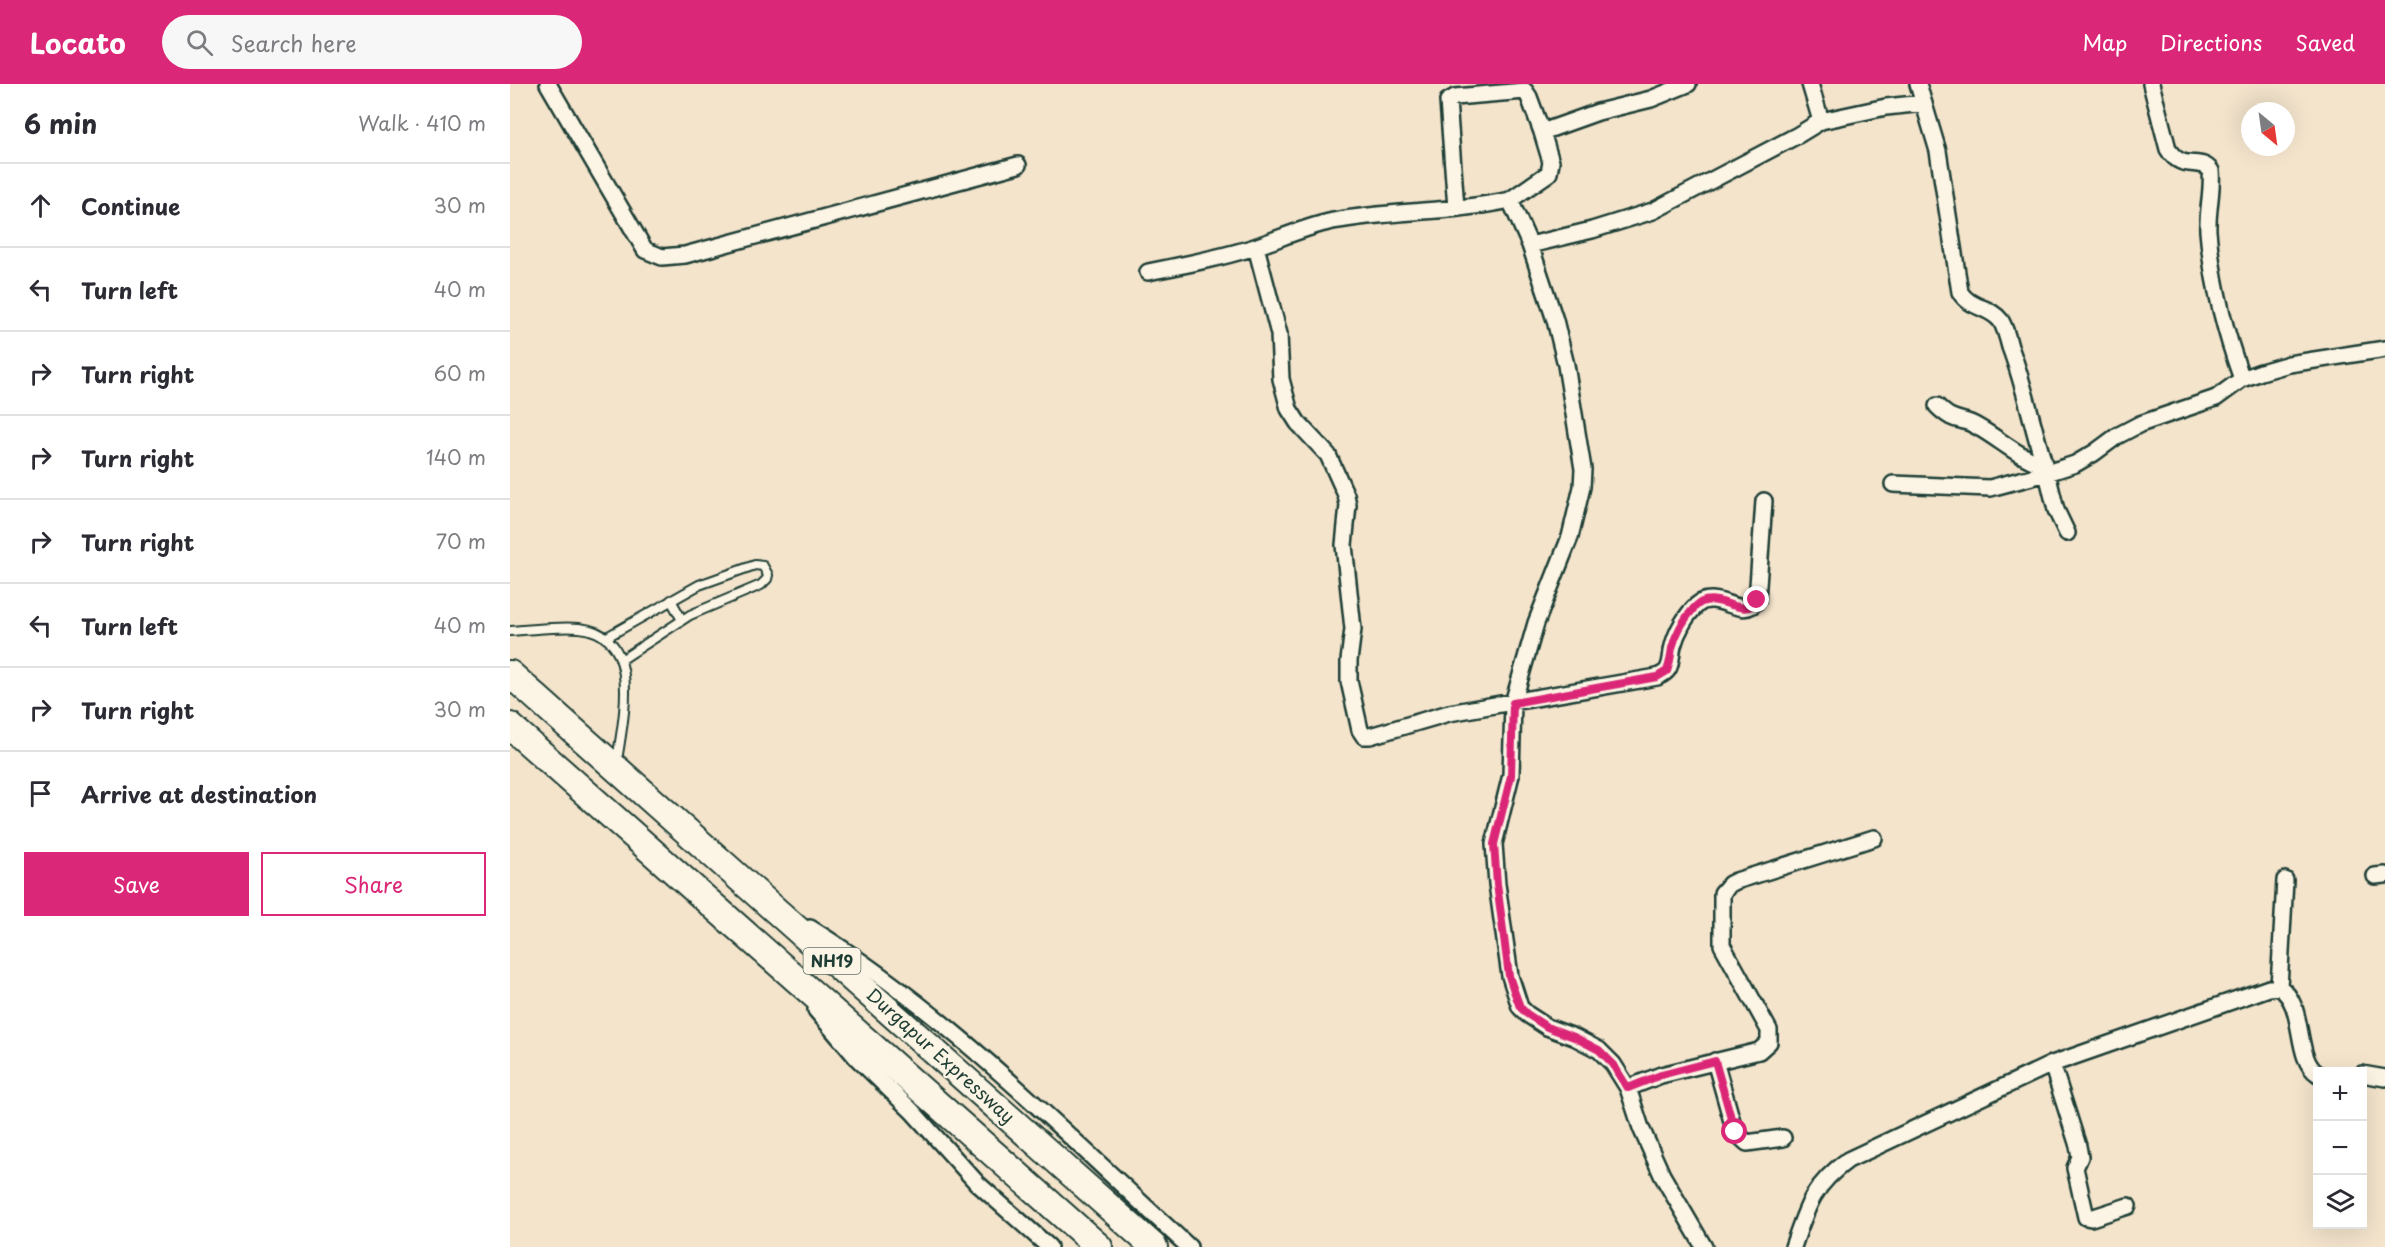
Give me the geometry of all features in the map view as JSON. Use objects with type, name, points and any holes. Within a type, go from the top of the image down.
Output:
[{"type":"highway","name":"Durgapur Expressway","points":[[510,674],[1154,1247]]},
{"type":"highway","name":"Durgapur Expressway","points":[[510,726],[1099,1247]]},
{"type":"street","points":[[548,84],[645,250],[662,257],[685,255],[1018,165]]},
{"type":"street","points":[[1542,132],[1598,112],[1651,99],[1688,84]]},
{"type":"street","points":[[1810,84],[1821,121]]},
{"type":"street","points":[[1918,84],[1938,151],[1960,292],[1970,304],[1989,312],[2001,321],[2029,405],[2031,421],[2056,510],[2067,533]]},
{"type":"street","points":[[2151,84],[2171,155],[2183,164],[2204,165],[2211,171],[2208,220],[2211,257],[2229,340],[2242,379]]},
{"type":"street","points":[[1148,272],[1256,247],[1296,230],[1333,221],[1456,208],[1510,200],[1549,173],[1551,162],[1530,97],[1525,91],[1455,97],[1448,101],[1456,208]]},
{"type":"street","points":[[1530,245],[1592,230],[1653,211],[1821,121],[1886,107],[1924,103]]},
{"type":"street","points":[[1510,200],[1530,245],[1555,321],[1566,365],[1583,469],[1582,487],[1570,537],[1536,623],[1513,703],[1511,776],[1494,844],[1509,976],[1520,1007],[1527,1014],[1547,1027],[1599,1050],[1613,1064],[1628,1088],[1641,1128],[1662,1175],[1704,1247]]},
{"type":"street","points":[[1256,247],[1279,334],[1281,379],[1289,409],[1298,423],[1328,455],[1346,495],[1348,505],[1344,545],[1353,629],[1349,681],[1362,734],[1370,736],[1449,713],[1657,677],[1667,671],[1672,647],[1680,627],[1700,603],[1711,599],[1744,608],[1755,604],[1758,595],[1764,501]]},
{"type":"street","points":[[1893,484],[1990,488],[2045,469],[2075,464],[2117,436],[2140,424],[2216,398],[2242,379],[2276,367],[2385,349]]},
{"type":"street","points":[[1937,406],[1953,419],[1974,425],[2045,469]]},
{"type":"street","points":[[1628,1088],[1661,1075],[1765,1048],[1769,1042],[1771,1036],[1722,945],[1721,900],[1725,888],[1736,881],[1874,838]]},
{"type":"street","points":[[2285,880],[2279,987],[2287,995],[2295,1012],[2308,1064],[2313,1069]]},
{"type":"street","points":[[762,898],[826,938],[901,991],[963,1041],[1025,1094],[1189,1247]]},
{"type":"street","points":[[771,955],[856,1057],[912,1111],[977,1183],[1049,1247]]},
{"type":"street","points":[[1793,1247],[1815,1191],[1830,1173],[1848,1160],[2052,1064],[2170,1021],[2269,988],[2279,987]]},
{"type":"street","points":[[1715,1061],[1735,1132],[1740,1139],[1747,1143],[1783,1138]]},
{"type":"street","points":[[2052,1064],[2078,1146],[2080,1157],[2075,1168],[2086,1217],[2091,1218],[2128,1206]]},
{"type":"street","points":[[2367,1075],[2385,1078]]},
{"type":"lane","points":[[605,638],[699,585],[736,570],[759,565],[766,569],[767,579],[760,585],[682,620],[621,660]]},
{"type":"lane","points":[[671,600],[682,620]]},
{"type":"lane","points":[[510,631],[581,628],[594,631],[605,638],[615,649],[621,660],[626,691],[616,768]]},
{"type":"route","points":[[1735,1132],[1715,1061],[1661,1075],[1628,1088],[1613,1064],[1599,1050],[1547,1027],[1533,1019],[1520,1007],[1509,976],[1494,844],[1511,776],[1513,703],[1657,677],[1667,671],[1672,647],[1680,627],[1700,603],[1711,599],[1749,608],[1757,600]]}]
